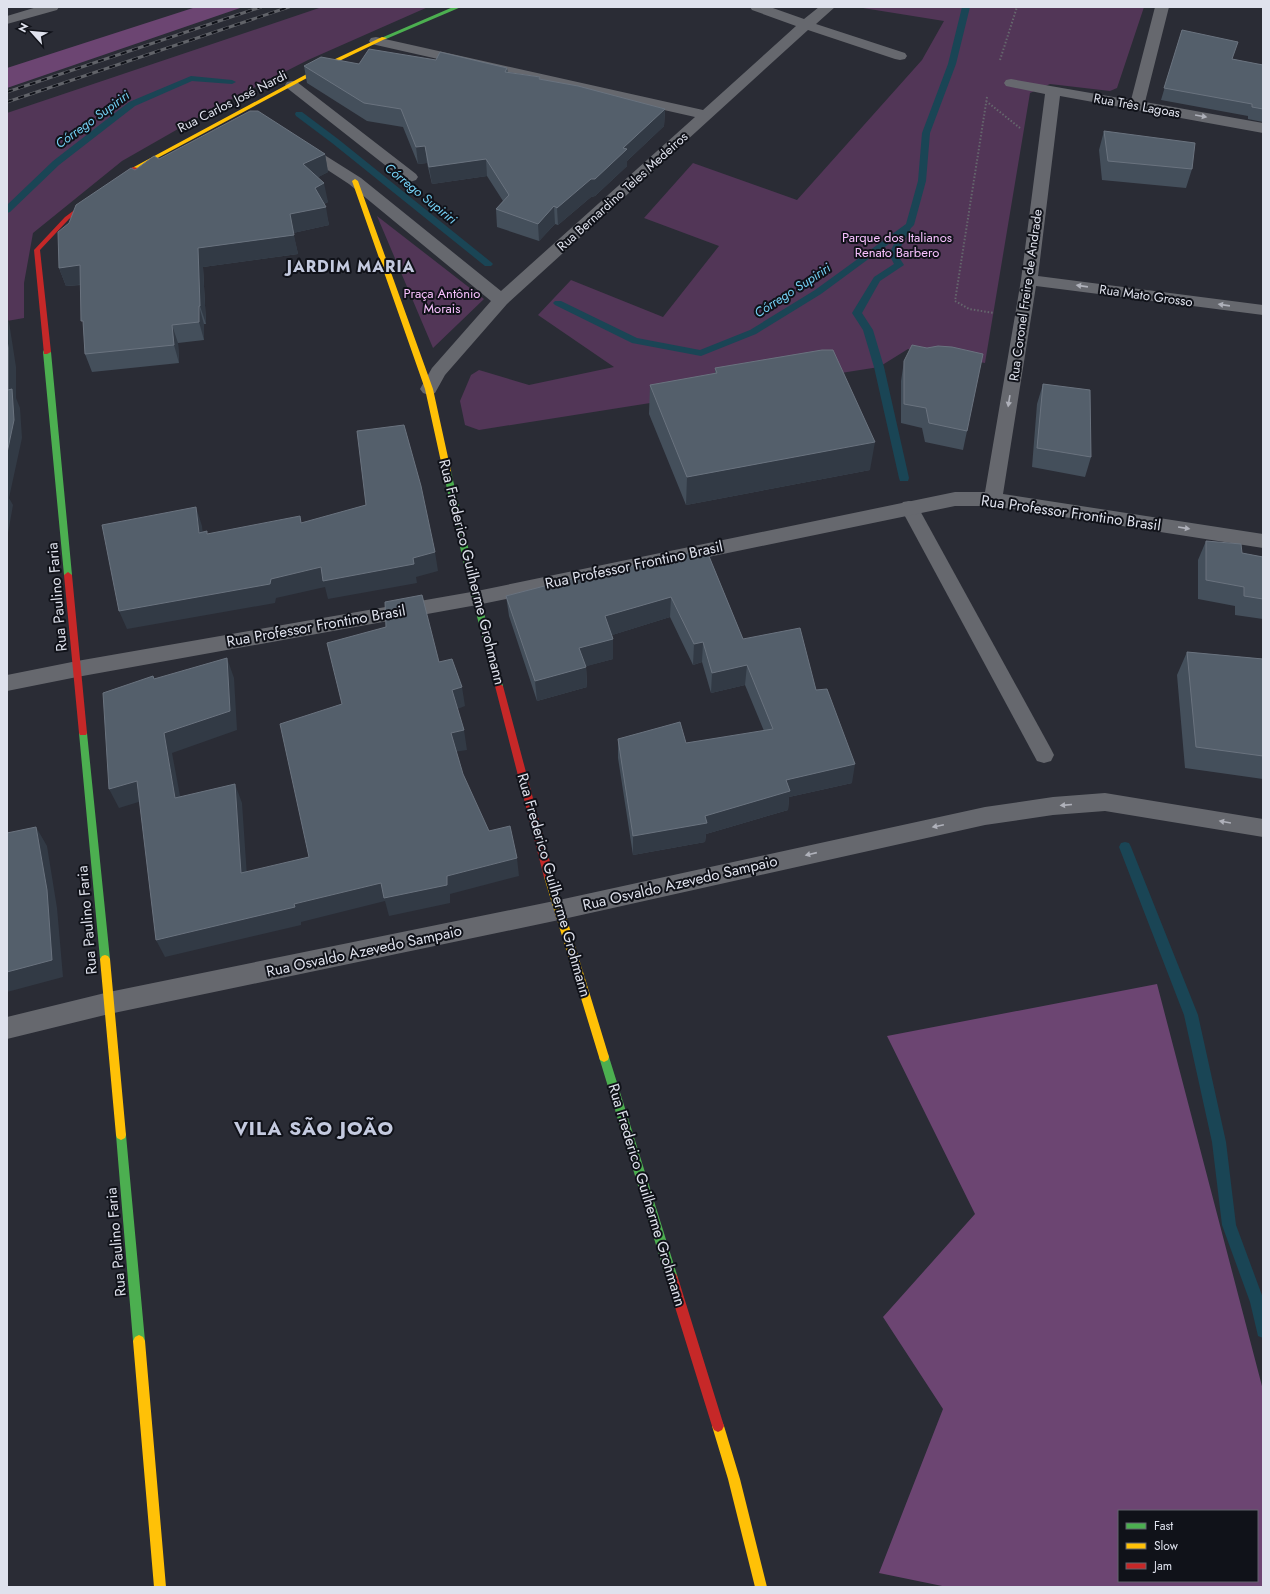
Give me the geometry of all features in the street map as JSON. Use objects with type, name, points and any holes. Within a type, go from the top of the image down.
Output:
[{"type":"street","points":[[7,20],[52,7]]},
{"type":"street","name":"Rua Carlos José Nardi","points":[[37,250],[68,218],[138,165],[243,108],[292,85],[376,41],[458,7]]},
{"type":"street","points":[[757,7],[900,56]]},
{"type":"street","name":"Rua Bernardino Teles Medeiros","points":[[429,389],[438,372],[501,300],[806,25],[828,7]]},
{"type":"street","points":[[1137,105],[1162,7]]},
{"type":"street","points":[[376,41],[706,115]]},
{"type":"street","name":"Rua Três Lagoas","points":[[1011,83],[1263,128]]},
{"type":"street","points":[[292,85],[410,177]]},
{"type":"street","name":"Rua Coronel Freire de Andrade","points":[[993,499],[1029,280],[1052,90]]},
{"type":"street","points":[[243,108],[260,120]]},
{"type":"street","points":[[292,140],[355,181],[501,300]]},
{"type":"street","name":"Rua Frederico Guilherme Grohmann","points":[[355,181],[429,389],[438,434],[477,598],[559,910],[734,1479],[761,1587]]},
{"type":"street","name":"Rua Paulino Faria","points":[[37,250],[109,1004],[160,1587]]},
{"type":"street","name":"Rua Mato Grosso","points":[[1029,280],[1263,310]]},
{"type":"street","name":"Rua Professor Frontino Brasil","points":[[7,683],[77,669],[477,598],[955,499],[993,499],[1263,541]]},
{"type":"street","name":"Rua Osvaldo Azevedo Sampaio","points":[[7,1028],[109,1004],[559,910],[978,817],[1053,806],[1105,802],[1263,828]]},
{"type":"lane","points":[[909,508],[1044,755]]},
{"type":"path","points":[[997,66],[1017,7]]},
{"type":"path","points":[[988,94],[955,301],[963,308],[978,312],[1001,313]]},
{"type":"green space","points":[[322,7],[428,7],[308,60],[220,105],[122,161],[33,233],[24,283],[24,318],[7,321],[7,113]]},
{"type":"green space","name":"Parque dos Italianos Renato Barbero","points":[[1144,7],[1117,88],[1110,91],[1050,84],[1030,93],[985,363],[908,349],[879,367],[479,430],[465,425],[460,401],[471,375],[479,370],[529,385],[614,367],[538,315],[571,280],[663,317],[719,246],[644,218],[693,163],[797,200],[922,60],[944,21],[863,8]]},
{"type":"green space","name":"Praça Antônio Morais","points":[[377,216],[484,299],[433,348]]},
{"type":"shaded area","points":[[196,7],[243,7],[7,88],[7,68]]},
{"type":"shaded area","points":[[1157,984],[1263,1390],[1263,1587],[947,1587],[879,1573],[943,1409],[883,1317],[975,1214],[887,1036]]},
{"type":"building","points":[[1182,30],[1238,42],[1232,59],[1263,65],[1263,109],[1252,107],[1252,104],[1164,88]]},
{"type":"building","points":[[369,49],[436,60],[440,52],[507,68],[505,72],[540,77],[539,79],[578,86],[665,109],[623,148],[627,149],[595,179],[591,179],[557,208],[554,206],[538,224],[496,209],[509,195],[486,159],[429,167],[425,146],[416,147],[401,109],[364,103],[304,66],[321,57],[359,64]]},
{"type":"building","points":[[250,111],[258,111],[325,154],[303,164],[324,183],[315,188],[326,207],[290,214],[294,235],[198,248],[200,306],[199,322],[172,325],[174,345],[85,354],[83,321],[81,321],[80,265],[59,268],[58,232],[69,223],[76,205],[131,168],[135,170],[154,156],[159,159]]},
{"type":"building","points":[[1104,131],[1195,143],[1192,169],[1108,161]]},
{"type":"building","points":[[7,339],[8,390],[12,389],[14,420],[7,453]]},
{"type":"building","points":[[912,345],[927,348],[938,346],[952,347],[983,354],[967,431],[929,423],[926,408],[904,404],[904,361]]},
{"type":"building","points":[[822,350],[833,350],[875,442],[687,477],[650,385],[717,373],[715,368]]},
{"type":"building","points":[[1043,384],[1090,390],[1091,457],[1037,448]]},
{"type":"building","points":[[404,425],[421,486],[435,552],[413,558],[414,564],[323,581],[321,567],[271,579],[270,584],[119,611],[102,525],[196,507],[199,533],[207,531],[207,534],[300,516],[301,523],[366,505],[357,431]]},
{"type":"building","points":[[1206,541],[1241,544],[1242,553],[1263,557],[1263,599],[1244,596],[1244,587],[1206,580]]},
{"type":"building","points":[[706,549],[743,639],[800,628],[816,690],[827,689],[855,764],[786,780],[790,791],[705,816],[707,823],[633,836],[618,739],[680,722],[686,743],[773,729],[747,665],[712,673],[703,642],[694,644],[671,597],[605,616],[613,639],[579,648],[586,667],[535,681],[506,596],[610,569],[611,571]]},
{"type":"building","points":[[422,595],[439,662],[452,659],[462,687],[452,690],[464,730],[451,733],[463,774],[489,831],[510,826],[517,858],[447,876],[447,885],[384,898],[381,883],[294,904],[295,907],[156,940],[137,781],[109,789],[103,693],[153,676],[154,679],[227,658],[230,711],[164,733],[175,798],[235,784],[241,873],[309,857],[280,724],[342,704],[327,643],[386,627],[385,602]]},
{"type":"building","points":[[1187,652],[1263,659],[1263,756],[1196,747]]},
{"type":"building","points":[[36,827],[47,890],[52,960],[7,972],[7,833]]},
{"type":"waterway","name":"Córrego Supiriri","points":[[558,303],[635,341],[701,353],[753,332],[818,292],[910,225],[922,181],[926,133],[952,64],[966,7]]},
{"type":"waterway","name":"Córrego Supiriri","points":[[7,210],[56,163],[132,104],[191,78],[232,82]]},
{"type":"waterway","name":"Córrego Supiriri","points":[[299,114],[335,141],[488,264]]},
{"type":"waterway","points":[[904,478],[879,367],[868,330],[857,313],[877,279],[899,265],[893,254],[907,229]]},
{"type":"waterway","points":[[1125,847],[1191,1015],[1219,1142],[1229,1225],[1257,1302],[1263,1331]]},
{"type":"railway","points":[[7,92],[261,7]]},
{"type":"railway","points":[[7,102],[289,7]]},
{"type":"traffic: fast","points":[[384,38],[458,7]]},
{"type":"traffic: fast","points":[[47,352],[68,575]]},
{"type":"traffic: fast","points":[[447,471],[471,578],[499,686]]},
{"type":"traffic: fast","points":[[83,733],[105,959]]},
{"type":"traffic: fast","points":[[604,1057],[672,1278]]},
{"type":"traffic: fast","points":[[121,1135],[139,1341]]},
{"type":"traffic: slow","points":[[135,168],[333,62],[384,38]]},
{"type":"traffic: slow","points":[[355,181],[429,389],[447,471]]},
{"type":"traffic: slow","points":[[549,877],[604,1057]]},
{"type":"traffic: slow","points":[[105,959],[121,1135]]},
{"type":"traffic: slow","points":[[139,1341],[160,1587]]},
{"type":"traffic: slow","points":[[718,1426],[734,1479],[761,1587]]},
{"type":"traffic: jam","points":[[47,352],[37,250],[67,218],[135,168]]},
{"type":"traffic: jam","points":[[68,575],[83,733]]},
{"type":"traffic: jam","points":[[499,686],[549,877]]},
{"type":"traffic: jam","points":[[672,1278],[718,1426]]},
{"type":"district","name":"JARDIM MARIA","points":[[351,266]]},
{"type":"district","name":"VILA SÃO JOÃO","points":[[314,1128]]}]
